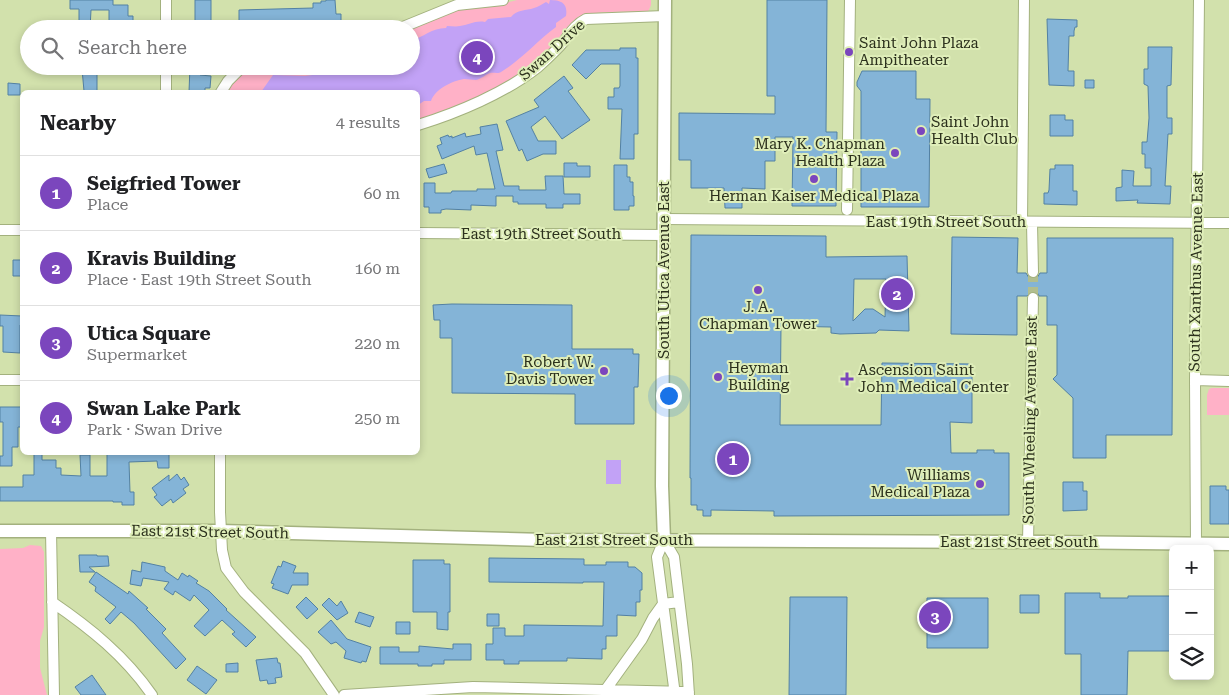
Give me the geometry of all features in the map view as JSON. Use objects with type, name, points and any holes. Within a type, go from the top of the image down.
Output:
[{"type":"main road","name":"South Utica Avenue East","points":[[664,540],[662,476],[665,0]]},
{"type":"main road","name":"East 21st Street South","points":[[0,531],[221,531],[452,538],[1229,544]]},
{"type":"street","points":[[166,0],[166,20]]},
{"type":"street","points":[[420,20],[457,5],[502,0]]},
{"type":"street","points":[[847,210],[850,0]]},
{"type":"street","points":[[1024,0],[1027,223],[1033,272]]},
{"type":"street","name":"South Xanthus Avenue East","points":[[1196,543],[1195,380],[1199,0]]},
{"type":"street","name":"Swan Drive","points":[[420,124],[466,107],[516,82],[548,58],[579,23],[586,19],[665,16]]},
{"type":"street","points":[[166,75],[166,90]]},
{"type":"street","points":[[222,90],[233,75]]},
{"type":"street","name":"East 19th Street South","points":[[664,220],[1229,224]]},
{"type":"street","points":[[0,230],[20,230]]},
{"type":"street","name":"East 19th Street South","points":[[420,233],[664,235]]},
{"type":"street","name":"South Wheeling Avenue East","points":[[1028,542],[1033,298]]},
{"type":"street","points":[[0,380],[20,380]]},
{"type":"street","points":[[1195,380],[1229,381]]},
{"type":"street","points":[[220,455],[221,531],[226,568],[234,580],[304,653],[334,695]]},
{"type":"street","points":[[51,531],[54,695]]},
{"type":"street","name":"South Utica Avenue East","points":[[664,540],[674,557],[689,694]]},
{"type":"street","name":"South Utica Avenue East","points":[[664,540],[657,557],[675,693]]},
{"type":"street","points":[[52,602],[102,638],[126,663],[152,695]]},
{"type":"street","points":[[604,692],[642,639],[663,604],[679,602]]},
{"type":"street","points":[[344,695],[473,687],[689,694]]},
{"type":"shaded area","points":[[517,0],[651,0],[648,12],[603,12],[579,17],[569,26],[541,60],[522,74],[478,97],[420,120],[420,90],[227,90],[240,75],[420,75],[420,25],[451,11],[488,7]]},
{"type":"shaded area","points":[[550,0],[563,4],[566,8],[566,16],[556,23],[556,27],[522,56],[500,73],[490,73],[480,79],[464,79],[449,84],[440,89],[431,101],[424,101],[420,104],[420,90],[262,90],[273,75],[420,75],[420,37],[447,26],[458,26],[485,22],[488,19],[511,17],[519,11],[536,8],[546,2],[549,4]]},
{"type":"shaded area","points":[[1229,388],[1229,415],[1207,415],[1207,395],[1209,389]]},
{"type":"shaded area","points":[[606,460],[621,460],[621,484],[606,484]]},
{"type":"shaded area","points":[[30,545],[41,546],[44,552],[44,627],[40,641],[40,668],[47,695],[0,695],[0,549],[23,548]]},
{"type":"building","points":[[70,0],[113,0],[113,5],[128,5],[128,16],[133,16],[133,20],[109,20],[109,10],[91,10],[90,20],[79,20],[79,9],[70,9]]},
{"type":"building","points":[[195,0],[211,0],[211,20],[195,20]]},
{"type":"building","points":[[335,0],[336,14],[341,14],[341,20],[239,20],[239,10],[313,8],[313,3]]},
{"type":"building","points":[[767,0],[827,0],[826,132],[837,132],[836,206],[792,206],[793,137],[775,137],[775,161],[765,161],[765,189],[742,188],[742,208],[725,208],[724,188],[691,188],[691,160],[679,160],[679,113],[775,114],[775,96],[767,96]]},
{"type":"building","points":[[1047,19],[1077,20],[1074,36],[1069,36],[1068,71],[1074,71],[1074,86],[1049,85]]},
{"type":"building","points":[[1148,47],[1172,47],[1171,85],[1167,86],[1167,118],[1172,118],[1172,134],[1168,134],[1165,186],[1171,186],[1170,204],[1137,203],[1138,200],[1116,201],[1116,188],[1122,187],[1122,170],[1134,171],[1133,186],[1151,186],[1151,168],[1145,168],[1145,154],[1142,154],[1142,142],[1147,142],[1149,118],[1148,86],[1144,84],[1144,69],[1148,69]]},
{"type":"building","points":[[620,48],[636,48],[636,58],[638,58],[638,134],[634,134],[634,159],[620,159],[622,109],[608,109],[608,97],[614,97],[614,88],[619,88],[620,86],[620,64],[601,64],[586,79],[572,65],[586,50],[620,50]]},
{"type":"building","name":"Mary K. Chapman Health Plaza","points":[[862,71],[916,71],[916,99],[930,99],[929,207],[861,207],[861,91],[857,86],[857,82]]},
{"type":"building","points":[[83,75],[97,75],[97,90],[84,90]]},
{"type":"building","points":[[190,75],[211,76],[210,88],[205,88],[205,90],[189,90]]},
{"type":"building","points":[[564,76],[573,88],[568,91],[590,120],[562,139],[545,116],[531,127],[538,141],[556,141],[556,154],[543,154],[527,161],[522,149],[519,151],[506,121],[539,107],[534,100]]},
{"type":"building","points":[[1085,80],[1094,80],[1094,88],[1085,88]]},
{"type":"building","points":[[8,83],[20,84],[20,95],[8,95]]},
{"type":"building","points":[[1050,115],[1065,115],[1065,120],[1073,120],[1073,136],[1050,136]]},
{"type":"building","points":[[497,124],[503,150],[496,151],[504,186],[519,186],[519,190],[546,190],[545,176],[563,176],[564,194],[580,194],[580,204],[563,204],[563,208],[546,208],[546,204],[518,204],[518,202],[513,202],[513,196],[496,196],[496,206],[471,205],[471,210],[446,209],[441,210],[441,213],[429,213],[429,207],[424,207],[424,183],[435,183],[435,193],[495,189],[487,153],[476,155],[474,146],[442,159],[437,146],[442,144],[440,138],[448,135],[449,137],[452,136],[452,138],[465,133],[466,137],[481,134],[480,127]]},
{"type":"building","points":[[564,163],[590,166],[590,177],[564,177]]},
{"type":"building","points":[[444,164],[447,173],[429,178],[426,169]]},
{"type":"building","points":[[614,165],[627,165],[627,177],[630,177],[630,182],[633,182],[634,206],[629,206],[629,210],[614,210]]},
{"type":"building","points":[[1055,165],[1073,165],[1073,191],[1077,191],[1077,205],[1044,204],[1044,193],[1048,193],[1049,190],[1050,169],[1055,169]]},
{"type":"building","name":"Ascension Saint John Medical Center","points":[[691,235],[826,236],[826,257],[907,256],[909,331],[879,330],[876,333],[840,334],[831,333],[831,327],[781,326],[780,425],[881,425],[882,363],[972,364],[972,423],[950,422],[951,453],[977,453],[977,450],[994,450],[994,453],[1009,453],[1009,515],[774,516],[774,511],[711,510],[711,516],[703,516],[703,510],[697,510],[697,505],[691,505]],"holes":[[[854,279],[886,279],[885,317],[873,309],[865,309],[853,321]]]},
{"type":"building","name":"Ascension Saint John Medical Center","points":[[952,237],[1018,238],[1017,273],[1026,273],[1029,278],[1033,279],[1037,278],[1040,273],[1047,273],[1047,238],[1173,238],[1172,435],[1106,435],[1106,458],[1073,458],[1073,398],[1053,379],[1057,375],[1057,325],[1047,325],[1047,296],[1039,296],[1037,292],[1033,291],[1027,296],[1017,296],[1017,335],[951,334]]},
{"type":"building","points":[[13,260],[20,260],[20,276],[13,276]]},
{"type":"building","points":[[433,305],[572,305],[572,349],[633,349],[633,354],[639,354],[638,387],[634,387],[634,424],[575,424],[575,394],[452,393],[452,338],[440,338],[440,320],[434,320]]},
{"type":"building","points":[[0,315],[20,316],[20,353],[3,352],[3,326],[0,326]]},
{"type":"building","points":[[0,407],[20,407],[18,447],[12,447],[12,466],[0,466],[0,456],[3,456],[3,422],[0,422]]},
{"type":"building","points":[[34,455],[42,455],[42,460],[56,460],[56,468],[61,468],[61,475],[81,476],[80,455],[90,455],[90,476],[107,476],[107,455],[169,455],[169,468],[158,468],[157,461],[129,462],[130,492],[134,492],[134,505],[122,505],[122,502],[113,501],[0,501],[0,487],[23,487],[23,475],[34,475]]},
{"type":"building","points":[[177,474],[181,480],[184,477],[189,485],[183,489],[186,493],[173,503],[171,499],[162,506],[154,497],[157,495],[152,488],[169,475],[169,481]]},
{"type":"building","points":[[1063,482],[1083,482],[1083,491],[1087,491],[1087,510],[1063,511]]},
{"type":"building","points":[[1210,486],[1226,486],[1226,490],[1229,490],[1229,524],[1210,524]]},
{"type":"building","points":[[79,555],[108,556],[109,566],[89,567],[95,572],[80,572]]},
{"type":"building","points":[[489,558],[584,559],[584,565],[628,562],[628,567],[635,567],[642,573],[642,590],[640,590],[640,602],[636,602],[636,616],[617,615],[617,636],[606,636],[606,649],[602,649],[602,659],[567,658],[567,661],[519,661],[519,664],[504,664],[504,660],[486,660],[486,644],[493,644],[493,628],[505,628],[505,636],[524,636],[524,625],[603,626],[604,582],[489,582]]},
{"type":"building","points":[[413,560],[444,560],[444,564],[450,564],[448,630],[437,629],[437,612],[413,612]]},
{"type":"building","points":[[283,561],[296,566],[293,573],[308,573],[308,585],[292,585],[288,594],[272,588],[274,584],[271,583],[278,566],[281,567]]},
{"type":"building","points":[[142,562],[165,567],[165,571],[178,580],[182,573],[188,577],[189,575],[198,581],[196,583],[209,591],[226,610],[256,637],[246,647],[232,634],[235,632],[222,620],[205,636],[194,626],[209,610],[194,595],[190,601],[175,591],[173,595],[164,589],[169,582],[143,578],[141,586],[130,584],[132,570],[141,572]]},
{"type":"building","points":[[96,572],[128,594],[129,591],[148,608],[146,609],[166,629],[162,633],[186,659],[176,669],[134,623],[121,612],[110,624],[105,619],[116,607],[95,591],[96,587],[89,582]]},
{"type":"building","points":[[1065,593],[1100,593],[1100,598],[1169,596],[1169,651],[1128,651],[1127,695],[1081,695],[1081,654],[1065,654]]},
{"type":"building","points":[[1020,595],[1039,595],[1039,613],[1020,613]]},
{"type":"building","points":[[306,597],[318,609],[307,619],[296,607]]},
{"type":"building","points":[[790,597],[847,597],[846,695],[789,695]]},
{"type":"building","points":[[329,598],[337,606],[341,601],[348,613],[337,620],[322,605]]},
{"type":"building","points":[[927,598],[988,598],[988,648],[927,648]]},
{"type":"building","points":[[359,612],[374,617],[370,627],[355,622]]},
{"type":"building","points":[[487,614],[499,614],[499,626],[487,626]]},
{"type":"building","points":[[331,620],[347,639],[371,647],[366,662],[362,661],[361,663],[344,658],[346,651],[336,642],[331,644],[318,632]]},
{"type":"building","points":[[396,622],[410,622],[410,634],[396,634]]},
{"type":"building","points":[[453,644],[471,644],[471,660],[444,660],[444,664],[432,664],[432,666],[380,664],[380,647],[399,647],[399,652],[419,652],[419,646],[453,649]]},
{"type":"building","points":[[277,658],[278,663],[280,663],[282,677],[275,678],[276,683],[268,684],[267,680],[260,681],[256,660]]},
{"type":"building","points":[[238,663],[238,672],[226,672],[226,664]]},
{"type":"building","points":[[197,666],[217,680],[206,694],[187,680]]},
{"type":"building","points":[[92,675],[106,695],[81,695],[75,687]]},
{"type":"tunnel","points":[[1033,272],[1033,298]]},
{"type":"place","name":"Saint John Plaza Ampitheater","points":[[849,52]]},
{"type":"place","name":"Swan Lake Park","points":[[477,57]]},
{"type":"place","name":"Saint John Health Club","points":[[921,131]]},
{"type":"place","name":"Mary K. Chapman Health Plaza","points":[[895,153]]},
{"type":"place","name":"Herman Kaiser Medical Plaza","points":[[814,179]]},
{"type":"place","name":"J. A. Chapman Tower","points":[[758,290]]},
{"type":"place","name":"Kravis Building","points":[[897,294]]},
{"type":"place","name":"Robert W. Davis Tower","points":[[604,371]]},
{"type":"place","name":"Heyman Building","points":[[718,377]]},
{"type":"place","name":"Ascension Saint John Medical Center","points":[[847,379]]},
{"type":"place","name":"Seigfried Tower","points":[[733,459]]},
{"type":"place","name":"Williams Medical Plaza","points":[[980,484]]},
{"type":"place","name":"Utica Square","points":[[935,617]]}]
